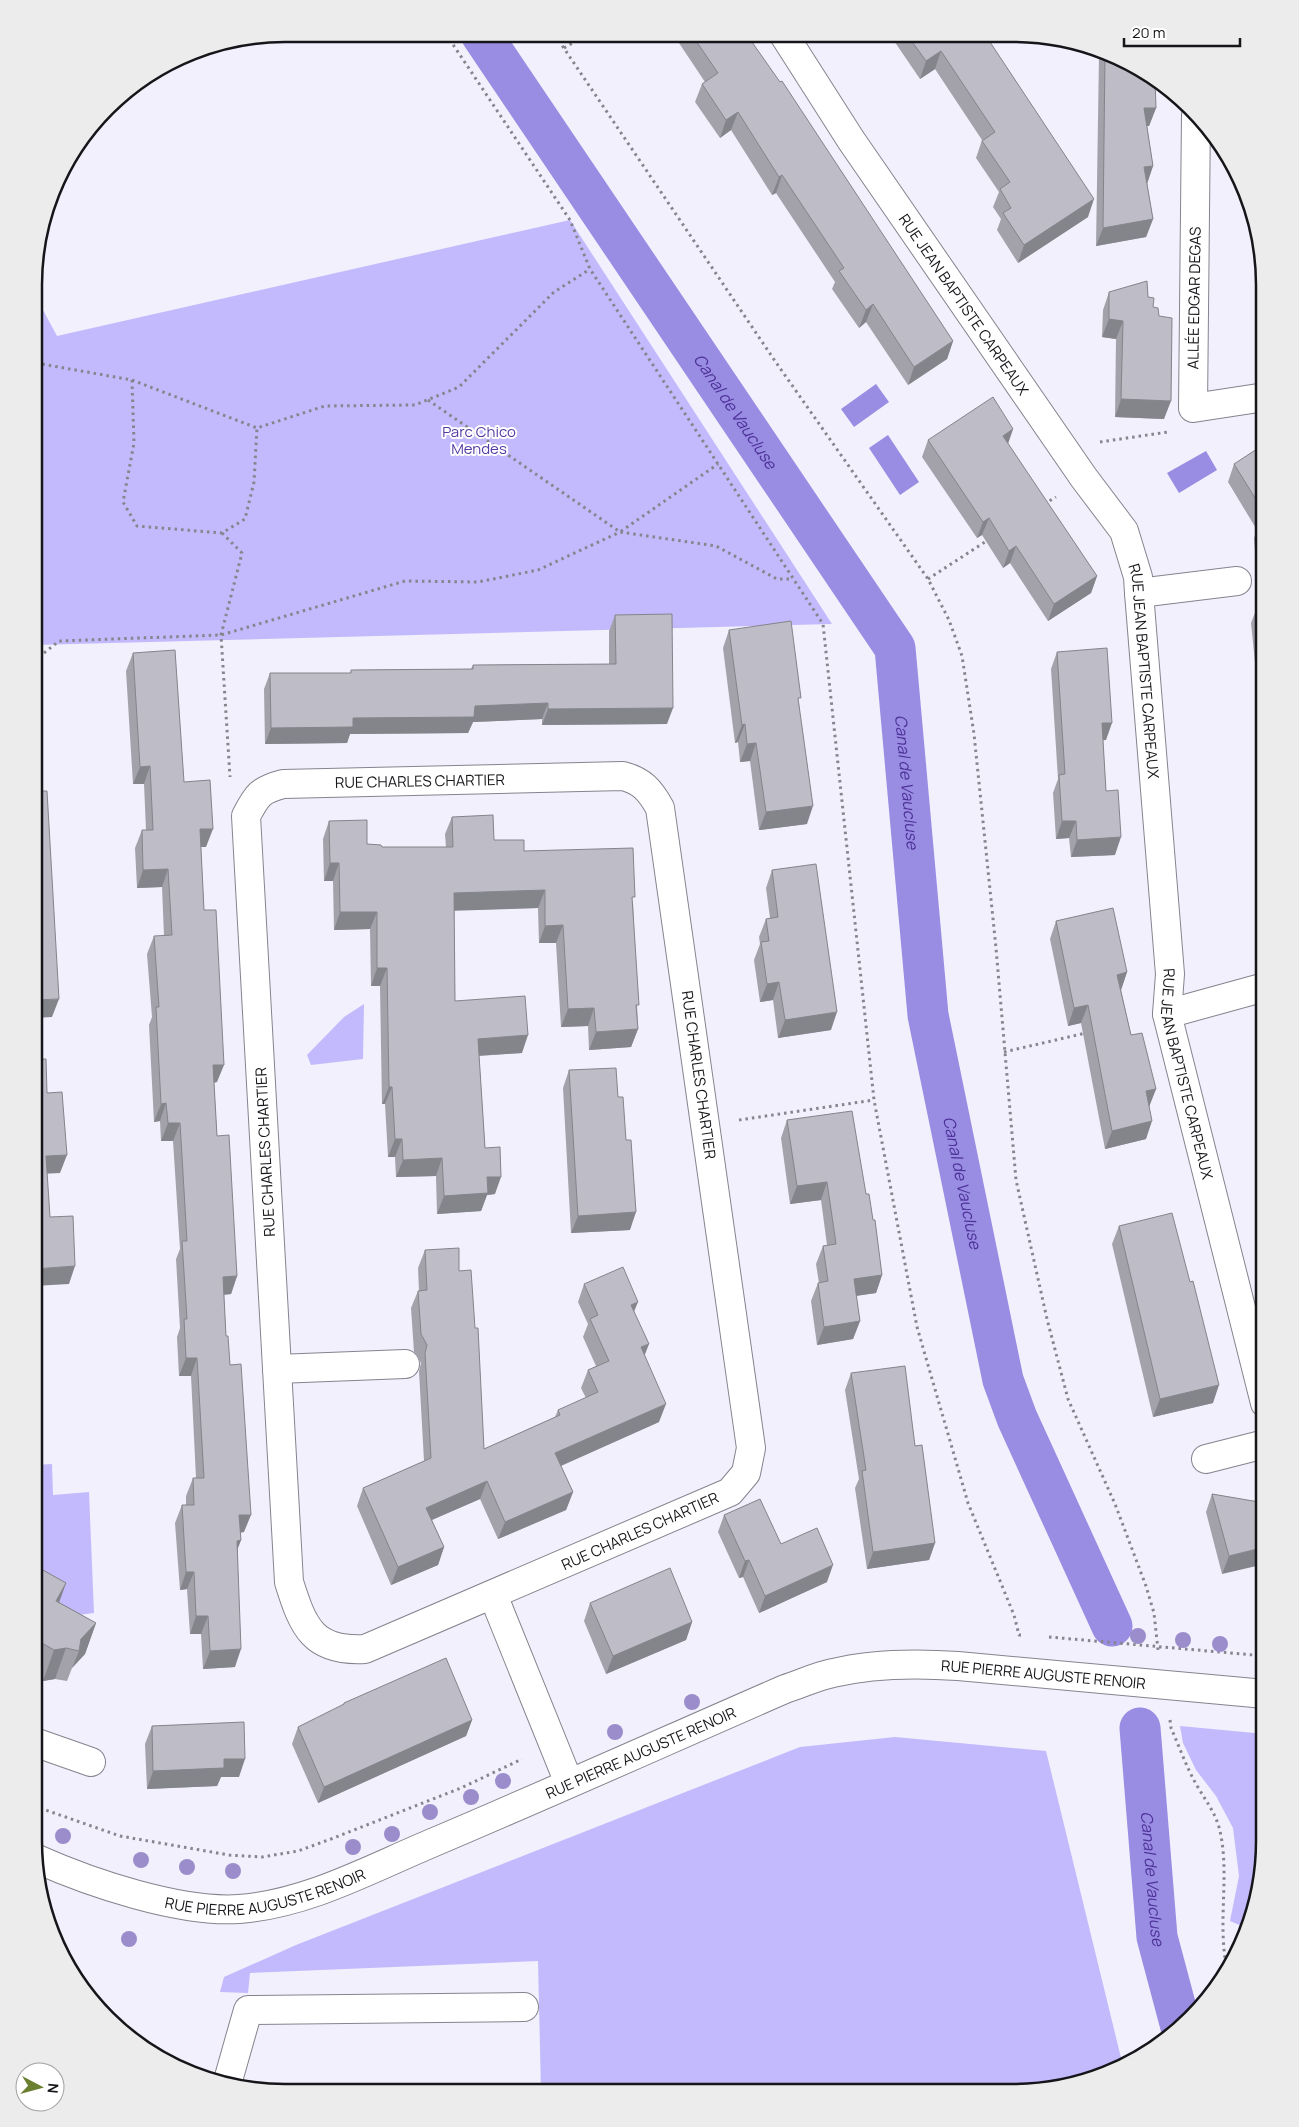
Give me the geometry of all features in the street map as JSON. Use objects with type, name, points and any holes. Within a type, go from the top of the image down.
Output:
[{"type":"street","name":"RUE JEAN BAPTISTE CARPEAUX","points":[[788,42],[851,140],[1084,478],[1124,531],[1138,577],[1170,974],[1167,1014],[1256,1366]]},
{"type":"street","name":"ALLÉE EDGAR DEGAS","points":[[1196,125],[1193,408],[1256,398]]},
{"type":"street","points":[[1139,593],[1237,581]]},
{"type":"street","name":"RUE CHARLES CHARTIER","points":[[623,776],[636,780],[650,791],[660,808],[751,1448],[746,1473],[730,1492],[365,1650],[345,1651],[323,1643],[307,1628],[297,1609],[289,1582],[246,816],[256,798],[264,789],[283,784],[623,776]]},
{"type":"street","points":[[1167,1014],[1256,989]]},
{"type":"street","points":[[277,1369],[405,1364]]},
{"type":"street","points":[[1206,1459],[1256,1446]]},
{"type":"street","points":[[493,1595],[569,1783]]},
{"type":"street","name":"RUE PIERRE AUGUSTE RENOIR","points":[[43,1862],[109,1887],[150,1897],[207,1907],[238,1909],[312,1893],[786,1689],[833,1673],[874,1666],[918,1663],[1256,1693]]},
{"type":"street","points":[[42,1745],[90,1762]]},
{"type":"street","points":[[229,2078],[248,2010],[524,2007]]},
{"type":"path","points":[[451,42],[570,220],[590,269],[823,624],[874,1100],[920,1337],[968,1503],[1014,1615],[1019,1635],[1029,1635]]},
{"type":"path","points":[[560,42],[776,361],[928,579],[949,620],[962,656],[974,734],[996,948],[1016,1180],[1047,1320],[1068,1399],[1115,1504],[1146,1586],[1154,1613],[1158,1646]]},
{"type":"path","points":[[564,48],[574,42]]},
{"type":"path","points":[[42,364],[132,380],[257,428],[325,406],[414,405],[459,387],[554,292],[590,269]]},
{"type":"path","points":[[132,380],[134,443],[124,502],[137,526],[222,533],[245,519],[254,482],[257,428]]},
{"type":"path","points":[[428,400],[620,532],[716,546],[777,580],[793,579]]},
{"type":"path","points":[[44,653],[59,641],[221,635],[405,581],[478,582],[538,570],[620,532],[718,464]]},
{"type":"path","points":[[222,533],[242,553],[221,635],[228,776],[256,798]]},
{"type":"path","points":[[1004,1052],[1090,1032]]},
{"type":"path","points":[[706,1125],[874,1100]]},
{"type":"path","points":[[1039,1636],[1256,1655]]},
{"type":"path","points":[[1171,1728],[1196,1784],[1212,1808],[1220,1831],[1224,1859],[1222,1914],[1226,1959]]},
{"type":"path","points":[[42,1809],[120,1836],[229,1856],[262,1857],[298,1851],[332,1839],[461,1788],[527,1756]]},
{"type":"green space","name":"Parc Chico Mendes","points":[[570,220],[832,624],[42,645],[42,308],[57,336]]},
{"type":"green space","points":[[364,1004],[363,1059],[311,1065],[307,1055],[344,1017]]},
{"type":"green space","points":[[52,1464],[53,1495],[89,1492],[94,1613],[62,1617],[42,1605],[42,1465]]},
{"type":"green space","points":[[1180,1726],[1256,1733],[1256,1858],[1252,1889],[1242,1926],[1230,1921],[1239,1876],[1233,1828],[1216,1796],[1196,1770],[1183,1743]]},
{"type":"green space","points":[[895,1737],[1046,1751],[1121,2059],[1092,2072],[1061,2080],[1030,2084],[541,2084],[538,1961],[250,1973],[248,1993],[220,1992],[224,1977],[296,1945],[800,1747]]},
{"type":"shaded area","points":[[876,384],[889,402],[854,427],[841,409]]},
{"type":"shaded area","points":[[888,435],[919,482],[900,495],[869,448]]},
{"type":"shaded area","points":[[1206,451],[1217,470],[1179,493],[1167,473]]},
{"type":"building","points":[[697,42],[752,42],[780,82],[782,81],[953,341],[914,367],[873,304],[866,310],[839,271],[844,268],[782,175],[779,177],[738,112],[726,120],[702,84],[718,73]]},
{"type":"building","points":[[912,42],[990,42],[1094,199],[1024,245],[1003,213],[1011,208],[1000,189],[1010,182],[982,141],[995,132],[941,51],[926,61]]},
{"type":"building","points":[[1105,60],[1155,88],[1156,108],[1144,108],[1153,166],[1144,167],[1153,219],[1103,228]]},
{"type":"building","points":[[1147,281],[1148,297],[1154,298],[1153,307],[1158,308],[1159,316],[1172,318],[1171,401],[1121,399],[1123,321],[1109,319],[1109,292]]},
{"type":"building","points":[[993,397],[1013,429],[1003,436],[1097,576],[1054,604],[1016,546],[1009,551],[989,518],[983,522],[928,440]]},
{"type":"building","points":[[1256,450],[1256,499],[1234,464]]},
{"type":"building","points":[[672,614],[673,708],[548,709],[548,703],[475,706],[474,717],[353,718],[353,727],[271,728],[270,673],[351,673],[351,670],[473,669],[473,665],[616,664],[615,615]]},
{"type":"building","points":[[791,621],[801,698],[798,698],[813,806],[766,812],[756,743],[747,744],[745,724],[742,725],[729,630]]},
{"type":"building","points":[[1107,648],[1112,723],[1102,723],[1106,791],[1118,790],[1121,837],[1077,840],[1076,821],[1062,821],[1059,775],[1065,774],[1057,652]]},
{"type":"building","points":[[175,650],[184,782],[210,780],[213,829],[200,829],[204,910],[216,910],[224,1065],[213,1065],[217,1136],[229,1135],[237,1276],[223,1277],[226,1336],[228,1336],[230,1365],[241,1364],[251,1515],[239,1515],[241,1540],[237,1541],[241,1649],[210,1651],[208,1616],[196,1616],[194,1572],[186,1572],[182,1505],[194,1505],[193,1478],[204,1478],[197,1358],[186,1358],[184,1319],[187,1319],[182,1241],[187,1241],[180,1123],[168,1123],[166,1103],[161,1104],[156,1007],[159,1007],[154,936],[172,935],[168,869],[143,870],[142,830],[153,830],[150,766],[140,767],[133,653]]},
{"type":"building","points":[[42,791],[47,791],[59,999],[42,1000]]},
{"type":"building","points":[[493,815],[494,840],[524,840],[524,851],[633,848],[635,897],[632,897],[639,1005],[636,1005],[638,1029],[596,1032],[594,1008],[568,1009],[563,925],[545,926],[545,890],[454,893],[455,1001],[525,996],[528,1035],[478,1039],[485,1148],[500,1147],[501,1177],[487,1177],[488,1193],[444,1196],[442,1158],[403,1160],[402,1139],[395,1139],[392,1087],[389,1087],[387,968],[377,968],[377,912],[340,912],[339,863],[330,863],[329,821],[367,820],[367,844],[381,845],[382,847],[453,847],[452,817]]},
{"type":"building","points":[[816,864],[837,1012],[785,1020],[779,982],[767,984],[761,942],[769,941],[766,919],[778,917],[772,870]]},
{"type":"building","points":[[1113,908],[1127,972],[1117,975],[1131,1035],[1142,1033],[1156,1089],[1146,1091],[1152,1121],[1112,1131],[1088,1005],[1074,1008],[1056,921]]},
{"type":"building","points":[[42,1059],[46,1059],[47,1093],[62,1092],[67,1155],[46,1156],[50,1217],[73,1216],[75,1266],[42,1268]]},
{"type":"building","points":[[616,1068],[618,1097],[623,1097],[626,1140],[631,1140],[636,1212],[578,1216],[569,1070]]},
{"type":"building","points":[[852,1111],[866,1194],[869,1194],[873,1220],[875,1220],[882,1275],[854,1279],[860,1321],[824,1327],[818,1283],[828,1281],[823,1246],[836,1244],[827,1182],[797,1186],[787,1120]]},
{"type":"building","points":[[1172,1213],[1190,1282],[1193,1281],[1219,1385],[1160,1399],[1119,1226]]},
{"type":"building","points":[[459,1248],[459,1271],[471,1270],[475,1328],[478,1328],[484,1449],[560,1415],[558,1410],[598,1392],[588,1370],[609,1361],[590,1319],[598,1315],[584,1284],[623,1267],[638,1302],[631,1305],[649,1344],[641,1347],[666,1404],[555,1453],[573,1492],[505,1522],[487,1481],[426,1508],[444,1547],[398,1567],[363,1488],[431,1458],[425,1353],[427,1345],[421,1334],[418,1291],[427,1290],[425,1250]]},
{"type":"building","points":[[905,1366],[915,1446],[922,1445],[935,1543],[873,1552],[862,1471],[866,1470],[851,1373]]},
{"type":"building","points":[[1212,1494],[1256,1501],[1256,1549],[1229,1556]]},
{"type":"building","points":[[760,1499],[781,1544],[817,1528],[833,1565],[765,1596],[749,1560],[745,1561],[724,1515]]},
{"type":"building","points":[[670,1568],[692,1622],[613,1656],[590,1603]]},
{"type":"building","points":[[42,1570],[66,1583],[56,1601],[96,1623],[81,1639],[79,1651],[66,1648],[54,1650],[42,1643]]},
{"type":"building","points":[[446,1658],[472,1720],[324,1787],[298,1727],[344,1703]]},
{"type":"building","points":[[244,1722],[245,1759],[224,1759],[224,1768],[153,1771],[152,1726]]},
{"type":"waterway","name":"Canal de Vaucluse","points":[[486,42],[895,648],[928,1015],[1003,1380],[1017,1418],[1112,1626]]},
{"type":"waterway","name":"Canal de Vaucluse","points":[[1140,1728],[1157,1937],[1179,2019]]}]
